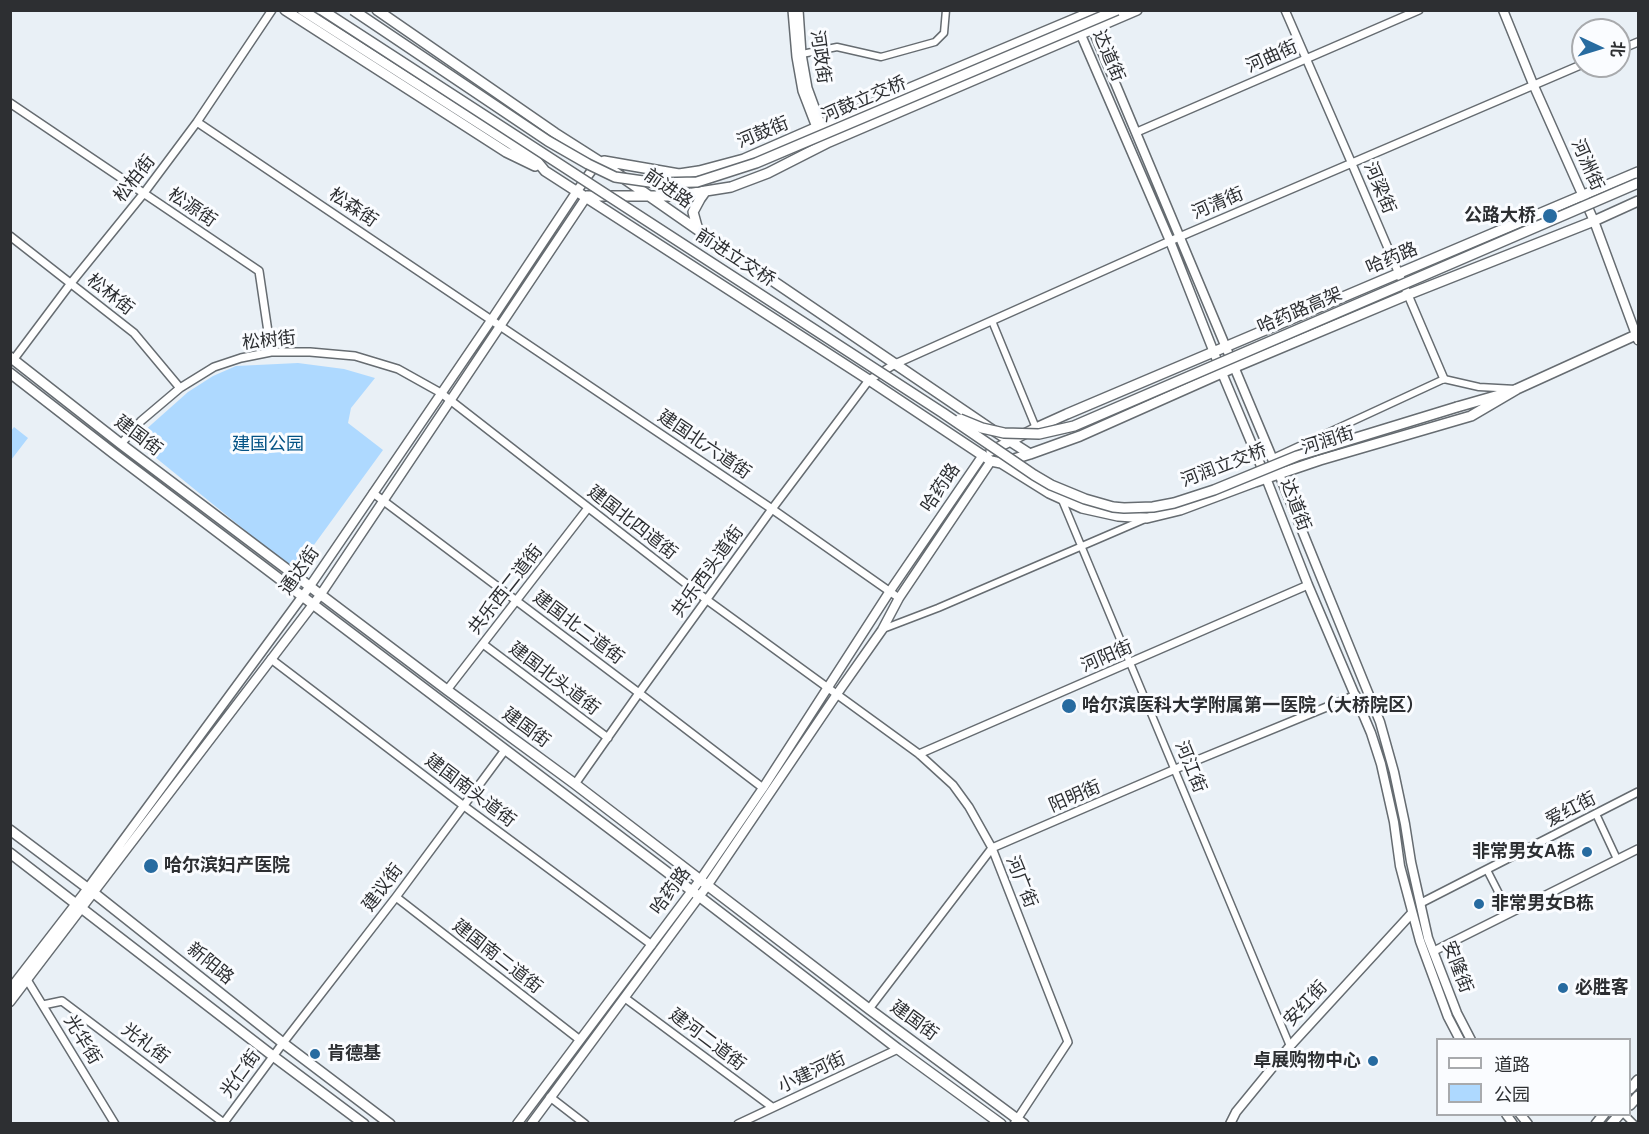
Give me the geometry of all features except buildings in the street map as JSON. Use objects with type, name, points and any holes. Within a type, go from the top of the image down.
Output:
[{"type":"main road","points":[[285,10],[506,152],[546,171],[587,196],[992,460],[1062,500]]},
{"type":"main road","points":[[302,10],[536,160],[546,171]]},
{"type":"main road","name":"前进立交桥","points":[[322,10],[1051,485],[1107,506],[1138,508]]},
{"type":"main road","name":"河鼓立交桥","points":[[353,10],[548,141],[588,164],[615,177],[657,183],[697,182],[756,163],[1117,10]]},
{"type":"main road","name":"前进路","points":[[377,10],[1030,454]]},
{"type":"main road","name":"河鼓街","points":[[599,160],[679,174],[744,159],[1096,10]]},
{"type":"main road","name":"河鼓街","points":[[587,196],[674,196],[731,187],[768,173],[830,142],[1137,10]]},
{"type":"main road","name":"河洲街","points":[[1503,10],[1594,221],[1638,336]]},
{"type":"main road","name":"达道街","points":[[1087,15],[1380,722],[1394,772],[1421,903]]},
{"type":"main road","name":"达道街","points":[[1075,20],[1170,241],[1308,585],[1371,734],[1381,764],[1394,822],[1400,866],[1412,913]]},
{"type":"main road","name":"通达街","points":[[91,890],[310,586],[599,160]]},
{"type":"main road","name":"哈药路","points":[[704,883],[890,591],[992,460],[1011,441],[1036,428],[1638,172]]},
{"type":"main road","name":"哈药路高架","points":[[943,413],[1004,434],[1039,434],[1074,426],[1638,183]]},
{"type":"main road","points":[[698,230],[693,212],[705,192]]},
{"type":"main road","name":"通达街","points":[[10,1002],[25,976],[79,905],[321,594],[587,196]]},
{"type":"main road","points":[[992,460],[1030,454],[1080,436],[1233,368],[1638,201]]},
{"type":"main road","name":"河润街","points":[[1062,500],[1093,512],[1118,516],[1147,518],[1180,510],[1278,474],[1471,416],[1517,390],[1638,336]]},
{"type":"main road","name":"建国街","points":[[12,358],[121,444],[575,784],[1018,1122]]},
{"type":"main road","name":"建国街","points":[[10,373],[898,1049],[1001,1124]]},
{"type":"main road","name":"河润立交桥","points":[[1138,508],[1174,503],[1214,490],[1297,456],[1517,390]]},
{"type":"main road","name":"哈药路","points":[[531,1124],[625,998],[882,630],[899,598],[992,460]]},
{"type":"main road","name":"新阳路","points":[[10,830],[91,890],[283,1043],[390,1124]]},
{"type":"main road","name":"新阳路","points":[[10,853],[364,1124]]},
{"type":"main road","name":"哈药路","points":[[517,1124],[652,945],[696,894]]},
{"type":"main road","name":"安隆街","points":[[1421,903],[1428,938],[1457,1013],[1470,1038]]},
{"type":"main road","name":"安隆街","points":[[1412,913],[1448,1017],[1459,1038]]},
{"type":"main road","name":"安红街","points":[[1228,1124],[1290,1046],[1412,913]]},
{"type":"main road","name":"通达街","points":[[10,989],[25,976]]},
{"type":"street","name":"松柏街","points":[[12,358],[144,194],[197,122],[272,10]]},
{"type":"street","name":"河政街","points":[[792,10],[801,92],[819,127],[830,142]]},
{"type":"street","name":"河政街","points":[[799,10],[802,54],[808,88],[819,127]]},
{"type":"street","points":[[802,54],[837,47],[881,57],[935,42],[944,33],[946,10]]},
{"type":"street","name":"河梁街","points":[[1285,10],[1444,379]]},
{"type":"street","name":"河曲街","points":[[1137,132],[1419,10]]},
{"type":"street","name":"河清街","points":[[869,380],[895,364],[1170,241],[1571,69]]},
{"type":"street","name":"松源街","points":[[10,103],[259,271],[271,352]]},
{"type":"street","name":"松森街","points":[[197,122],[492,319]]},
{"type":"street","name":"松林街","points":[[10,236],[134,333],[180,388]]},
{"type":"street","name":"建国北六道街","points":[[492,319],[899,598]]},
{"type":"street","points":[[992,321],[1036,428]]},
{"type":"street","name":"松树街","points":[[121,444],[141,422],[180,388],[214,367],[241,358],[271,352],[310,352],[371,359],[398,369],[441,393]]},
{"type":"street","name":"河润街","points":[[1271,459],[1444,379],[1479,387],[1517,390]]},
{"type":"street","name":"共乐西头道街","points":[[575,784],[772,509],[869,380]]},
{"type":"street","name":"建国北四道街","points":[[441,393],[707,600],[837,694]]},
{"type":"street","name":"建国北二道街","points":[[373,493],[763,788]]},
{"type":"street","name":"河江街","points":[[1062,500],[1131,663],[1173,771],[1290,1046]]},
{"type":"street","name":"共乐西二道街","points":[[447,690],[588,508]]},
{"type":"street","name":"河润街","points":[[882,630],[1147,518]]},
{"type":"street","name":"河阳街","points":[[919,754],[1308,585]]},
{"type":"street","name":"建国北头道街","points":[[483,644],[608,738]]},
{"type":"street","name":"建国南头道街","points":[[271,659],[652,945]]},
{"type":"street","name":"河广街","points":[[837,694],[919,754],[953,785],[969,807],[992,848],[1068,1042],[1018,1122]]},
{"type":"street","name":"阳明街","points":[[869,1009],[992,848],[1356,695]]},
{"type":"street","name":"建议街","points":[[283,1043],[396,897],[505,750]]},
{"type":"street","name":"爱红街","points":[[1421,903],[1638,792]]},
{"type":"street","points":[[1596,814],[1617,859]]},
{"type":"street","points":[[1434,951],[1638,849]]},
{"type":"street","points":[[1487,870],[1509,913]]},
{"type":"street","name":"建国南二道街","points":[[396,897],[580,1040]]},
{"type":"street","points":[[1412,913],[1421,903]]},
{"type":"street","name":"光华街","points":[[25,976],[115,1124]]},
{"type":"street","name":"建河二道街","points":[[625,998],[772,1107]]},
{"type":"street","name":"光礼街","points":[[43,1005],[62,1001],[224,1123]]},
{"type":"street","name":"光仁街","points":[[224,1123],[283,1043]]},
{"type":"street","name":"小建河街","points":[[738,1124],[898,1049]]},
{"type":"street","points":[[550,1097],[585,1124]]},
{"type":"green space","name":"建国公园","points":[[298,363],[344,369],[375,378],[351,408],[348,423],[383,450],[295,571],[134,440],[188,392],[213,376],[236,366]]},
{"type":"green space","points":[[14,427],[28,438],[11,460],[11,431]]},
{"type":"place","name":"公路大桥","points":[[1550,216]]},
{"type":"place","name":"哈尔滨医科大学附属第一医院（大桥院区）","points":[[1069,706]]},
{"type":"place","name":"非常男女A栋","points":[[1587,852]]},
{"type":"place","name":"哈尔滨妇产医院","points":[[151,866]]},
{"type":"place","name":"非常男女B栋","points":[[1479,904]]},
{"type":"place","name":"必胜客","points":[[1563,988]]},
{"type":"place","name":"肯德基","points":[[315,1054]]},
{"type":"place","name":"卓展购物中心","points":[[1373,1061]]}]
